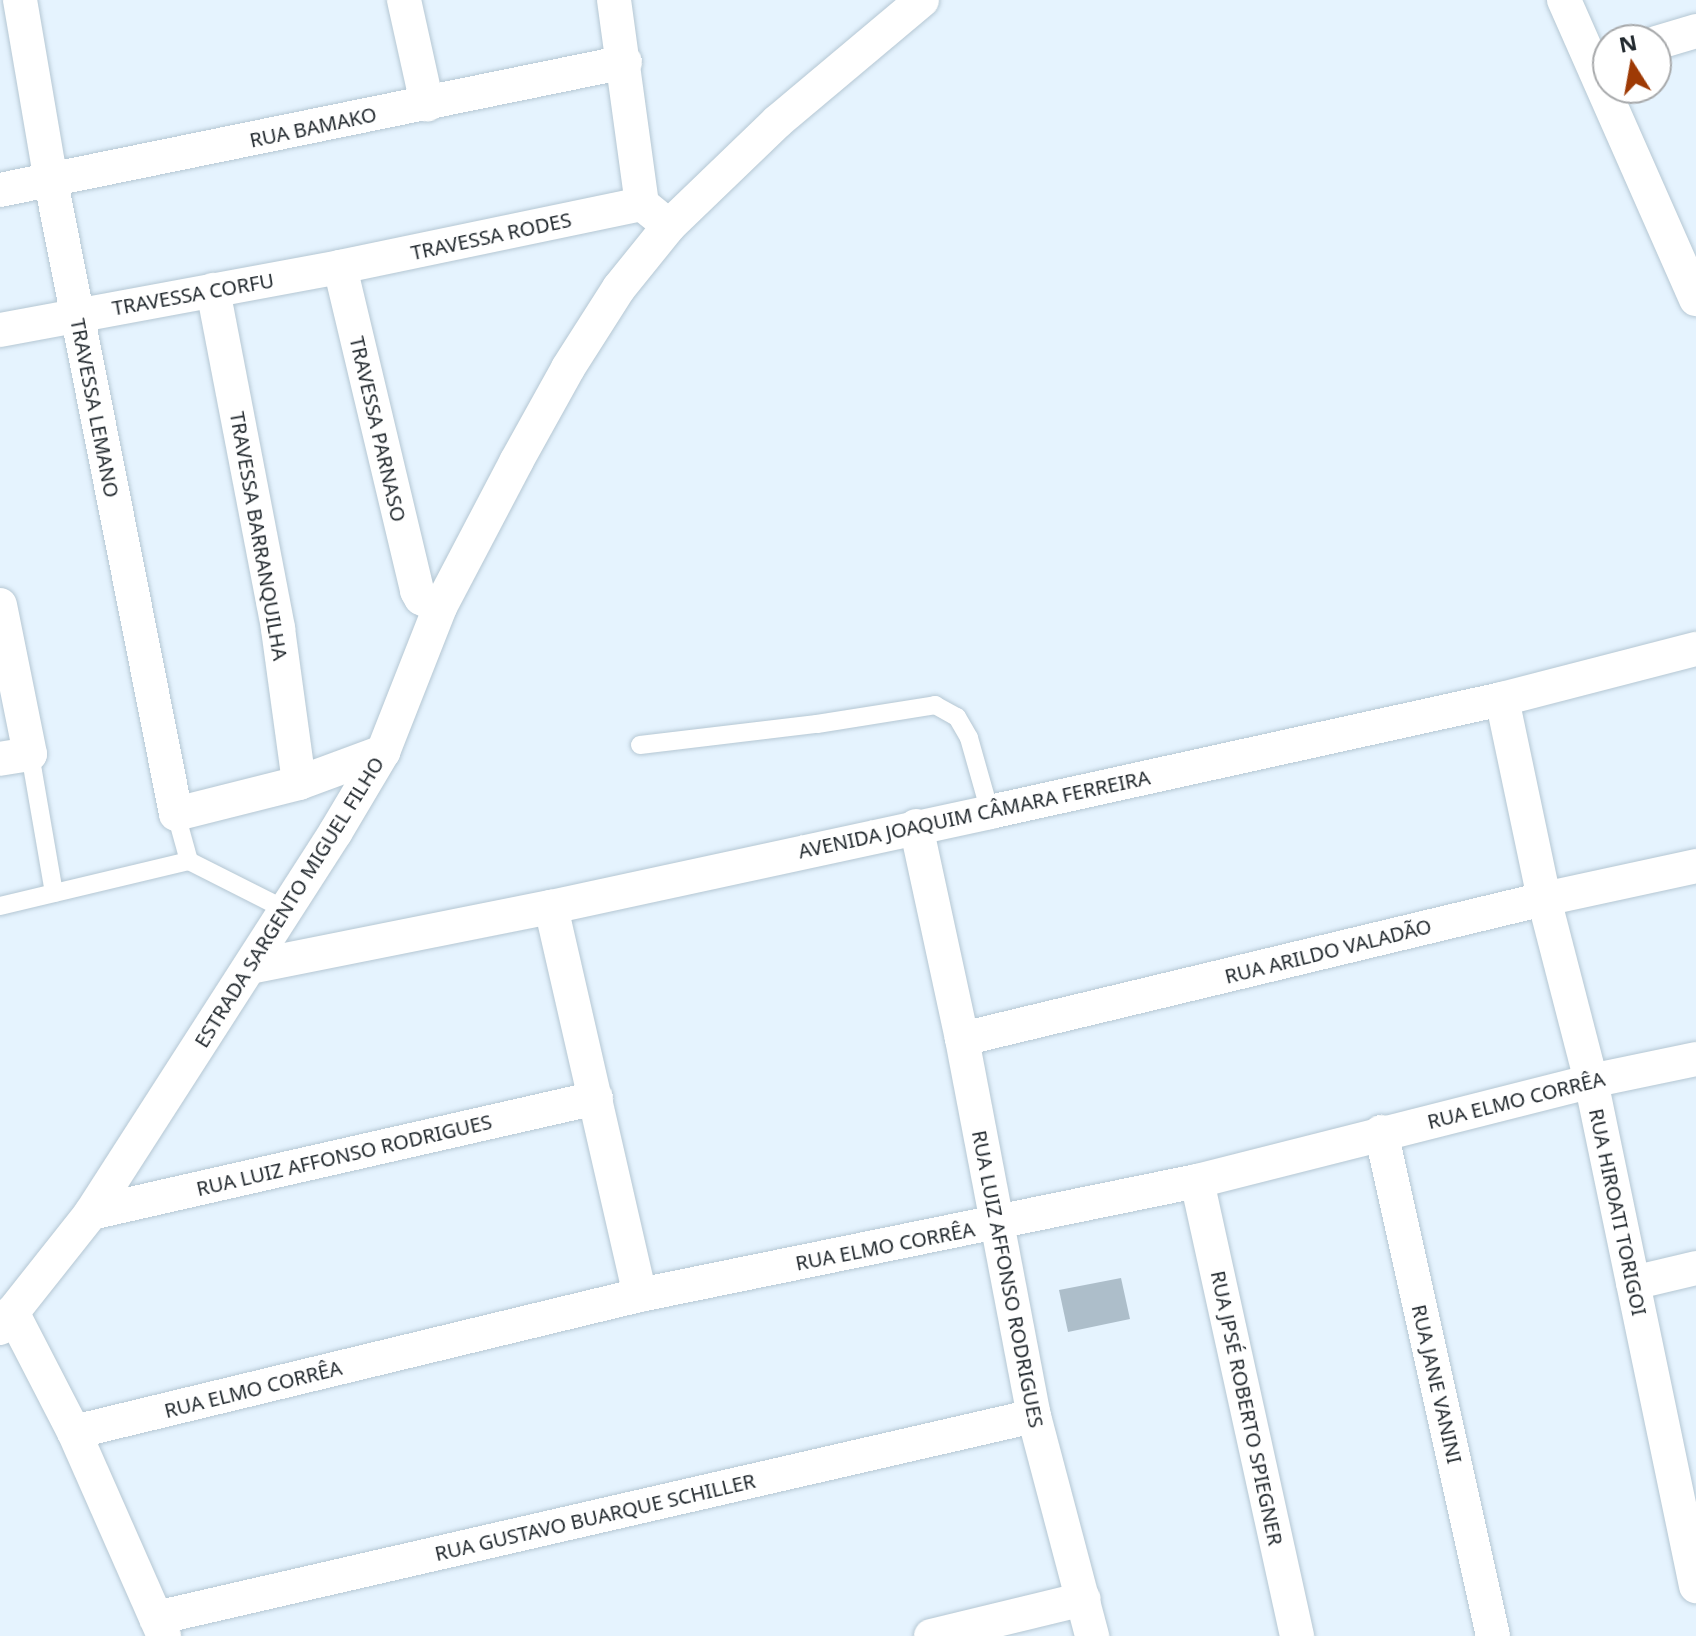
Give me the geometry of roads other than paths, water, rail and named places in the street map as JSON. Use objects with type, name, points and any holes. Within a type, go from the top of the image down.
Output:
[{"type":"street","points":[[404,0],[427,104]]},
{"type":"street","points":[[614,0],[625,62],[642,204],[669,226]]},
{"type":"street","name":"ESTRADA SARGENTO MIGUEL FILHO","points":[[4,1319],[91,1213],[250,967],[383,752],[428,599],[619,288],[669,226],[778,121],[922,0]]},
{"type":"street","points":[[1564,0],[1592,47]]},
{"type":"street","name":"TRAVESSA LEMANO","points":[[18,2],[176,814]]},
{"type":"street","points":[[1672,38],[1696,31]]},
{"type":"street","name":"RUA BAMAKO","points":[[0,190],[625,62]]},
{"type":"street","points":[[1618,104],[1693,285]]},
{"type":"street","name":"TRAVESSA RODES","points":[[340,267],[642,204]]},
{"type":"street","name":"TRAVESSA CORFU","points":[[0,330],[340,267]]},
{"type":"street","name":"TRAVESSA PARNASO","points":[[340,267],[428,599]]},
{"type":"street","name":"TRAVESSA BARRANQUILHA","points":[[213,290],[278,629],[299,783]]},
{"type":"street","points":[[1,614],[15,757]]},
{"type":"street","name":"AVENIDA JOAQUIM CÂMARA FERREIRA","points":[[250,967],[551,907],[990,812],[1502,699],[1696,649]]},
{"type":"street","name":"RUA HIROATI TORIGOI","points":[[1502,699],[1544,899],[1591,1081],[1696,1586]]},
{"type":"street","points":[[176,814],[299,783],[383,752]]},
{"type":"street","name":"RUA LUIZ AFFONSO RODRIGUES","points":[[916,826],[962,1039],[1034,1416],[1092,1636]]},
{"type":"street","name":"RUA ARILDO VALADÃO","points":[[962,1039],[1544,899],[1696,866]]},
{"type":"street","points":[[551,907],[640,1295]]},
{"type":"street","name":"RUA ELMO CORRÊA","points":[[74,1432],[640,1295],[1197,1181],[1381,1132],[1696,1059]]},
{"type":"street","name":"RUA LUIZ AFFONSO RODRIGUES","points":[[91,1213],[596,1098]]},
{"type":"street","name":"RUA JANE VANINI","points":[[1381,1132],[1493,1636]]},
{"type":"street","name":"RUA JPSÉ ROBERTO SPIEGNER","points":[[1197,1181],[1297,1636]]},
{"type":"street","points":[[1633,1283],[1696,1268]]},
{"type":"street","points":[[4,1319],[74,1432],[160,1627]]},
{"type":"street","name":"RUA GUSTAVO BUARQUE SCHILLER","points":[[160,1627],[1034,1416]]},
{"type":"street","points":[[931,1636],[1084,1599]]},
{"type":"lane","points":[[640,745],[817,724],[935,705],[957,717],[969,738],[990,812]]},
{"type":"lane","points":[[15,757],[54,893]]},
{"type":"lane","points":[[176,814],[189,861]]},
{"type":"lane","points":[[0,906],[189,861],[286,910]]}]
